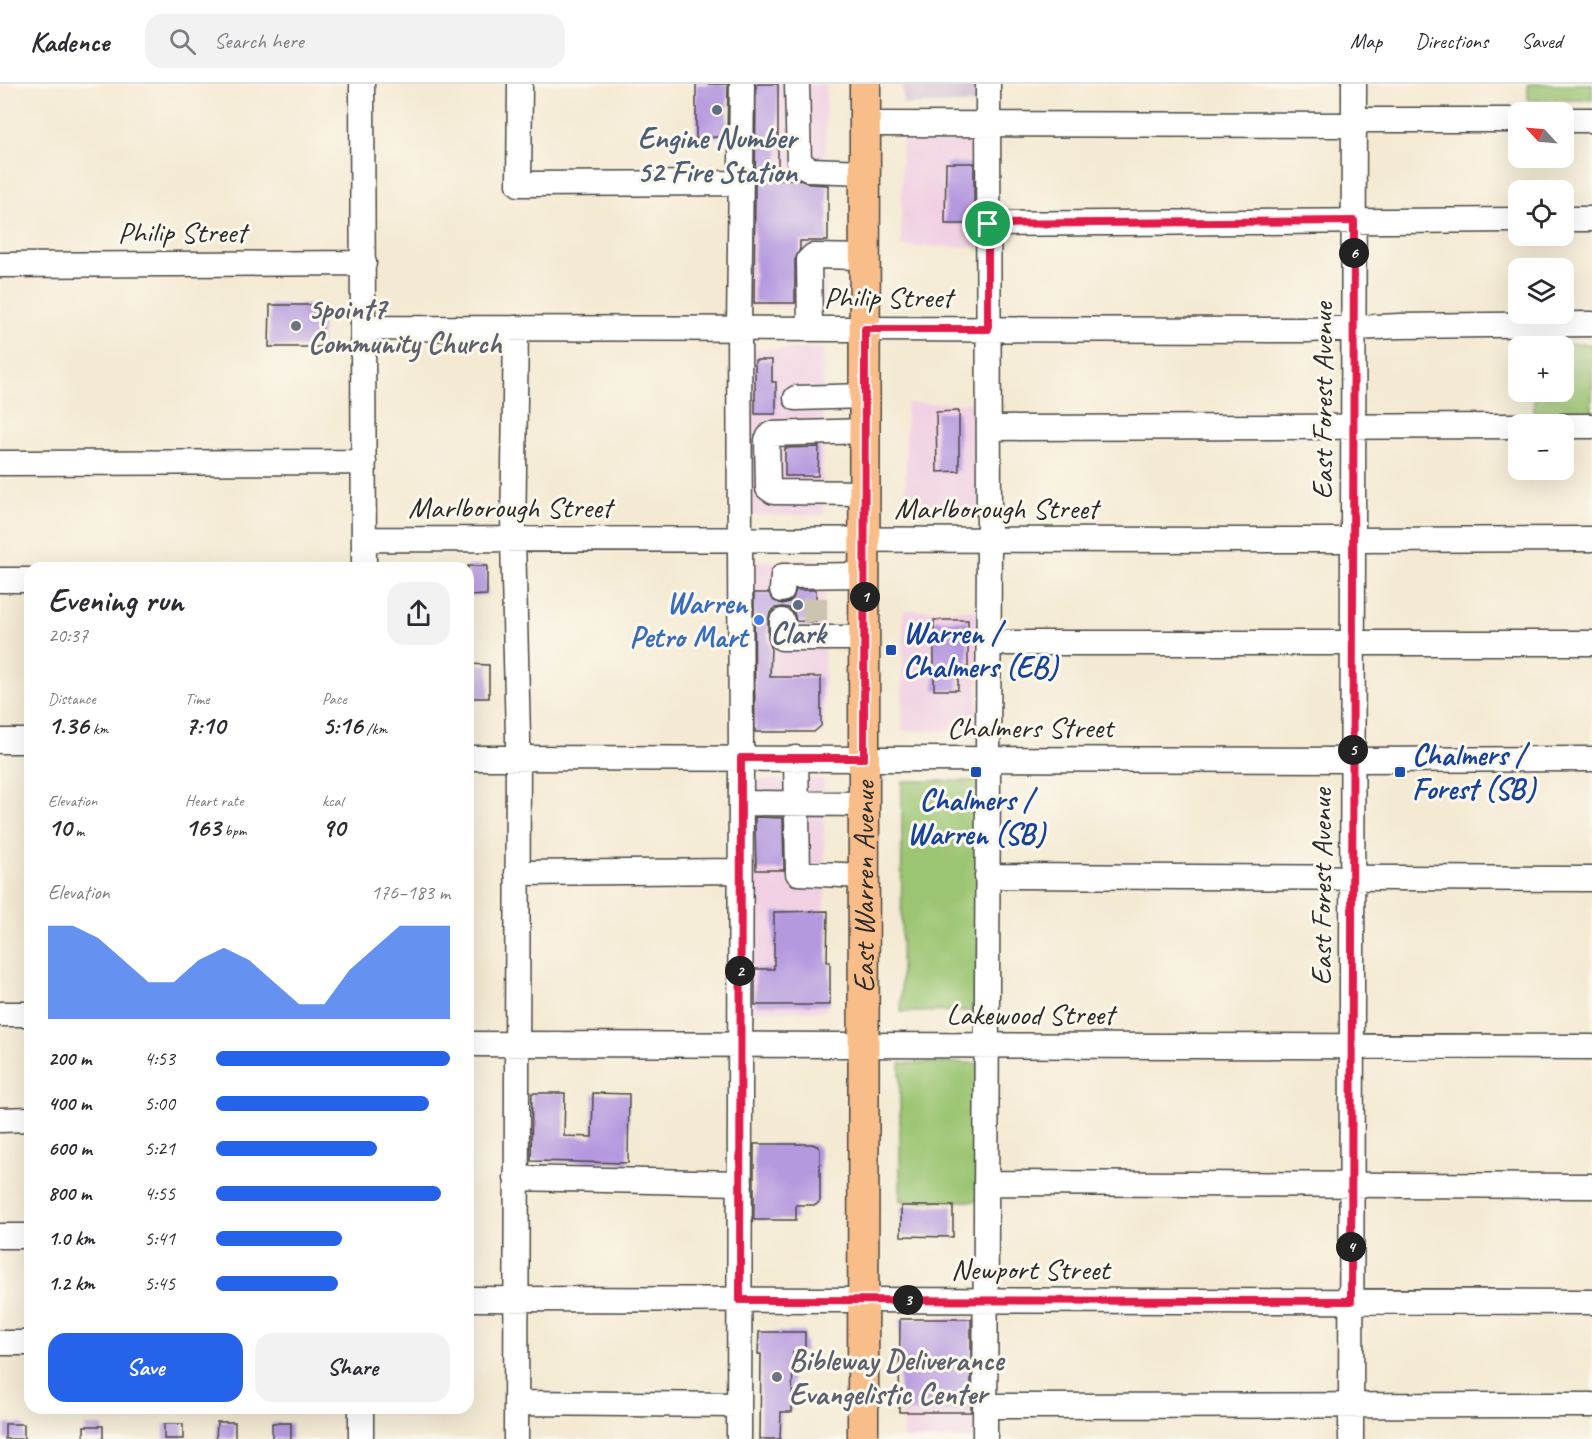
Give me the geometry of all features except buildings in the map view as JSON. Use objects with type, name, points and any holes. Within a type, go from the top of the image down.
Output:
[{"type":"main road","name":"East Warren Avenue","points":[[863,1439],[865,84]]},
{"type":"street","points":[[362,84],[364,562]]},
{"type":"street","points":[[520,84],[519,184],[741,183]]},
{"type":"street","points":[[738,1439],[741,803],[739,329],[742,84]]},
{"type":"street","points":[[797,84],[799,162],[810,170],[865,172]]},
{"type":"street","points":[[986,1439],[989,539],[987,84]]},
{"type":"street","name":"East Forest Avenue","points":[[1351,1439],[1354,84]]},
{"type":"street","points":[[865,124],[1354,125],[1365,120],[1508,120]]},
{"type":"street","points":[[1574,120],[1592,120]]},
{"type":"street","points":[[1574,219],[1592,219]]},
{"type":"street","points":[[988,224],[1508,220]]},
{"type":"street","points":[[810,329],[809,260],[813,255],[865,257]]},
{"type":"street","name":"Philip Street","points":[[0,265],[364,263]]},
{"type":"street","name":"Philip Street","points":[[364,328],[1306,330],[1592,324]]},
{"type":"street","points":[[516,328],[513,539],[518,758],[516,1439]]},
{"type":"street","points":[[796,398],[865,396]]},
{"type":"street","points":[[989,428],[1508,426]]},
{"type":"street","points":[[1574,426],[1592,426]]},
{"type":"street","points":[[865,431],[771,434],[767,440],[767,450],[768,488],[774,492],[865,494]]},
{"type":"street","points":[[0,463],[364,462]]},
{"type":"street","name":"Marlborough Street","points":[[364,538],[1592,539]]},
{"type":"street","points":[[800,539],[802,584],[865,575]]},
{"type":"street","points":[[0,580],[24,580]]},
{"type":"street","points":[[802,628],[865,638]]},
{"type":"street","points":[[988,643],[1592,644]]},
{"type":"street","points":[[0,741],[24,741]]},
{"type":"street","name":"Chalmers Street","points":[[474,758],[1592,759]]},
{"type":"street","points":[[796,758],[798,873],[864,876]]},
{"type":"street","points":[[741,803],[864,804]]},
{"type":"street","points":[[517,873],[740,871]]},
{"type":"street","points":[[987,876],[1592,879]]},
{"type":"street","points":[[0,1014],[24,1014]]},
{"type":"street","name":"Lakewood Street","points":[[474,1044],[1592,1047]]},
{"type":"street","points":[[0,1120],[24,1119]]},
{"type":"street","points":[[516,1178],[740,1183]]},
{"type":"street","points":[[987,1183],[1592,1186]]},
{"type":"street","points":[[0,1236],[24,1236]]},
{"type":"street","name":"Newport Street","points":[[474,1299],[1592,1302]]},
{"type":"street","points":[[0,1343],[24,1343]]},
{"type":"street","points":[[516,1403],[739,1405]]},
{"type":"street","points":[[986,1406],[1592,1405]]},
{"type":"street","points":[[361,1414],[361,1439]]},
{"type":"shaded area","points":[[747,84],[826,84],[826,307],[747,305]]},
{"type":"shaded area","points":[[903,84],[978,84],[977,104],[903,104]]},
{"type":"shaded area","points":[[902,141],[981,142],[980,247],[901,247]]},
{"type":"shaded area","points":[[823,348],[823,515],[748,515],[748,349]]},
{"type":"shaded area","points":[[906,403],[979,403],[979,511],[906,511]]},
{"type":"shaded area","points":[[748,561],[825,561],[824,734],[747,733]]},
{"type":"shaded area","points":[[903,610],[977,610],[977,731],[902,731]]},
{"type":"shaded area","points":[[824,779],[826,1011],[746,1011],[747,780]]},
{"type":"shaded area","points":[[979,1318],[979,1439],[903,1439],[902,1319]]},
{"type":"green space","points":[[1528,84],[1592,84],[1592,100],[1528,100]]},
{"type":"green space","points":[[1574,344],[1592,344],[1592,422],[1574,422],[1574,414],[1534,414],[1534,402],[1574,402]]},
{"type":"green space","points":[[902,781],[979,781],[979,1011],[901,1012]]},
{"type":"green space","points":[[900,1063],[978,1063],[978,1201],[900,1201]]},
{"type":"tunnel","points":[[815,590],[815,622]]},
{"type":"place","name":"Engine Number 52 Fire Station","points":[[717,110]]},
{"type":"place","name":"5point7 Community Church","points":[[296,326]]},
{"type":"place","name":"Clark","points":[[798,605]]},
{"type":"place","name":"Warren Petro Mart","points":[[759,620]]},
{"type":"place","name":"Warren / Chalmers (EB)","points":[[891,650]]},
{"type":"place","name":"Chalmers / Warren (SB)","points":[[976,772]]},
{"type":"place","name":"Chalmers / Forest (SB)","points":[[1400,772]]},
{"type":"place","name":"Bibleway Deliverance Evangelistic Center","points":[[777,1377]]},
{"type":"route","points":[[1354,221],[1351,1301],[740,1300],[741,758],[864,758],[865,329],[988,329],[988,224],[1354,221]]}]
